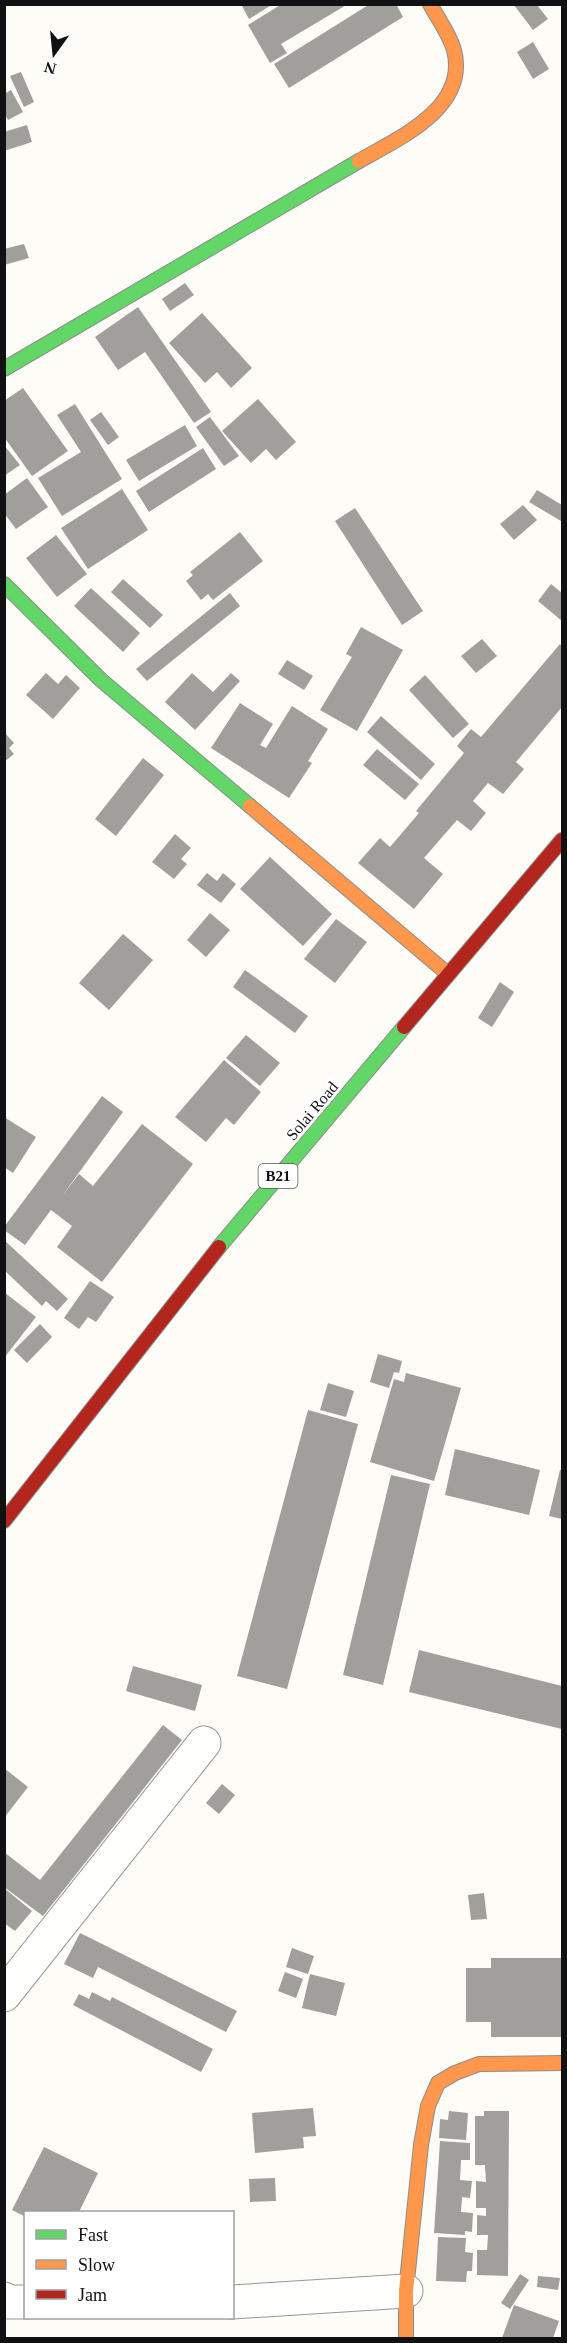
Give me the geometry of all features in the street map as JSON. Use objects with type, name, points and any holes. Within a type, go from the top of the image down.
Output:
[{"type":"main road","points":[[4,369],[422,125],[440,107],[452,87],[455,70],[454,51],[430,4]]},
{"type":"main road","points":[[4,584],[101,680],[448,974]]},
{"type":"main road","name":"Solai Road","points":[[4,1521],[214,1252],[562,840]]},
{"type":"main road","points":[[406,2338],[406,2291],[423,2135],[428,2106],[438,2083],[455,2073],[479,2064],[562,2063]]},
{"type":"street","points":[[4,1995],[204,1743]]},
{"type":"street","points":[[234,2302],[406,2291]]},
{"type":"street","points":[[4,2299],[8,2302],[24,2302]]},
{"type":"building","points":[[241,4],[273,4],[249,19]]},
{"type":"building","points":[[282,4],[348,4],[281,44],[287,53],[270,63],[248,25]]},
{"type":"building","points":[[370,4],[396,4],[403,17],[289,88],[274,64]]},
{"type":"building","points":[[514,5],[537,5],[548,19],[533,30]]},
{"type":"building","points":[[533,42],[549,69],[533,79],[517,52]]},
{"type":"building","points":[[21,72],[34,102],[24,107],[10,76]]},
{"type":"building","points":[[11,90],[23,112],[8,120],[4,113],[4,94]]},
{"type":"building","points":[[27,125],[32,142],[4,151],[4,132]]},
{"type":"building","points":[[24,244],[29,258],[4,265],[4,249]]},
{"type":"building","points":[[185,283],[194,295],[170,311],[162,299]]},
{"type":"building","points":[[138,307],[211,412],[194,423],[145,352],[118,370],[95,337]]},
{"type":"building","points":[[202,313],[252,368],[231,388],[217,372],[205,383],[169,343]]},
{"type":"building","points":[[23,388],[68,451],[32,476],[4,437],[4,401]]},
{"type":"building","points":[[258,399],[296,442],[276,460],[266,449],[251,463],[222,431]]},
{"type":"building","points":[[75,404],[122,479],[62,516],[38,478],[81,452],[57,415]]},
{"type":"building","points":[[101,412],[119,437],[108,445],[90,420]]},
{"type":"building","points":[[210,417],[239,456],[224,466],[196,427]]},
{"type":"building","points":[[185,425],[197,446],[139,481],[126,460]]},
{"type":"building","points":[[4,445],[20,465],[4,476]]},
{"type":"building","points":[[203,448],[216,469],[149,512],[136,491]]},
{"type":"building","points":[[27,478],[48,507],[16,529],[4,513],[4,495]]},
{"type":"building","points":[[122,489],[148,530],[88,569],[61,528]]},
{"type":"building","points":[[537,490],[562,505],[561,521],[529,502]]},
{"type":"building","points":[[523,505],[537,520],[514,540],[500,524]]},
{"type":"building","points":[[355,508],[423,611],[402,625],[335,521]]},
{"type":"building","points":[[240,532],[263,561],[213,600],[208,594],[201,600],[186,581],[193,575],[190,572]]},
{"type":"building","points":[[56,535],[87,574],[57,597],[26,558]]},
{"type":"building","points":[[123,579],[163,615],[150,628],[111,592]]},
{"type":"building","points":[[551,584],[562,593],[562,621],[538,601]]},
{"type":"building","points":[[91,588],[140,633],[123,652],[74,606]]},
{"type":"building","points":[[230,593],[240,606],[147,681],[136,669]]},
{"type":"building","points":[[361,627],[403,650],[357,731],[320,710],[352,657],[346,654]]},
{"type":"building","points":[[482,639],[497,656],[476,673],[461,656]]},
{"type":"building","points":[[560,644],[562,647],[562,707],[516,762],[524,769],[503,794],[488,783],[473,801],[486,813],[471,831],[457,820],[424,858],[443,874],[414,909],[358,863],[380,838],[390,847],[419,813],[416,811],[464,753],[457,746],[471,729],[481,737]]},
{"type":"building","points":[[287,660],[313,676],[304,690],[278,674]]},
{"type":"building","points":[[46,673],[58,684],[66,675],[80,688],[53,719],[26,695]]},
{"type":"building","points":[[192,673],[213,692],[231,673],[240,681],[195,730],[165,702]]},
{"type":"building","points":[[425,675],[469,724],[453,738],[409,690]]},
{"type":"building","points":[[240,703],[273,724],[260,745],[266,748],[292,706],[328,729],[308,761],[312,763],[289,798],[211,748]]},
{"type":"building","points":[[381,716],[435,764],[421,780],[367,732]]},
{"type":"building","points":[[4,732],[14,743],[9,748],[14,754],[4,762]]},
{"type":"building","points":[[377,749],[419,784],[405,800],[363,765]]},
{"type":"building","points":[[143,758],[164,775],[116,836],[95,819]]},
{"type":"building","points":[[175,834],[191,848],[181,859],[187,864],[174,879],[152,862]]},
{"type":"building","points":[[270,857],[332,914],[303,946],[240,889]]},
{"type":"building","points":[[207,873],[217,881],[223,873],[236,884],[221,903],[197,885]]},
{"type":"building","points":[[210,913],[230,930],[206,957],[187,940]]},
{"type":"building","points":[[336,919],[367,942],[335,983],[304,959]]},
{"type":"building","points":[[123,934],[153,960],[109,1010],[79,983]]},
{"type":"building","points":[[245,970],[308,1016],[295,1033],[233,987]]},
{"type":"building","points":[[500,982],[514,992],[492,1027],[478,1018]]},
{"type":"building","points":[[246,1035],[280,1063],[260,1086],[226,1058]]},
{"type":"building","points":[[224,1060],[261,1092],[234,1125],[226,1118],[206,1142],[175,1117]]},
{"type":"building","points":[[102,1096],[123,1112],[62,1196],[79,1174],[93,1186],[142,1124],[193,1164],[102,1282],[57,1247],[72,1226],[51,1210],[25,1245],[4,1230],[4,1227]]},
{"type":"building","points":[[4,1117],[36,1137],[13,1173],[4,1167]]},
{"type":"building","points":[[4,1240],[68,1299],[57,1311],[46,1301],[42,1306],[4,1270]]},
{"type":"building","points":[[90,1281],[114,1297],[96,1322],[88,1317],[79,1329],[64,1318]]},
{"type":"building","points":[[4,1292],[36,1317],[4,1358]]},
{"type":"building","points":[[40,1324],[52,1337],[27,1363],[14,1350]]},
{"type":"building","points":[[378,1354],[402,1361],[399,1373],[394,1372],[389,1388],[370,1382]]},
{"type":"building","points":[[406,1373],[461,1388],[434,1481],[370,1462],[394,1379],[404,1382]]},
{"type":"building","points":[[328,1383],[354,1391],[346,1417],[320,1410]]},
{"type":"building","points":[[308,1410],[358,1424],[287,1689],[237,1676]]},
{"type":"building","points":[[455,1449],[540,1470],[529,1515],[445,1495]]},
{"type":"building","points":[[560,1470],[562,1470],[562,1519],[549,1516]]},
{"type":"building","points":[[391,1475],[430,1484],[383,1685],[343,1675]]},
{"type":"building","points":[[419,1650],[562,1686],[562,1729],[409,1692]]},
{"type":"building","points":[[133,1666],[202,1685],[195,1711],[126,1691]]},
{"type":"building","points":[[163,1725],[182,1740],[43,1916],[4,1887],[4,1852],[40,1880]]},
{"type":"building","points":[[4,1768],[28,1787],[4,1818]]},
{"type":"building","points":[[222,1784],[235,1795],[219,1814],[206,1803]]},
{"type":"building","points":[[4,1888],[32,1911],[15,1931],[4,1923]]},
{"type":"building","points":[[484,1893],[487,1919],[471,1920],[468,1895]]},
{"type":"building","points":[[80,1933],[237,2011],[226,2032],[98,1967],[93,1978],[64,1964]]},
{"type":"building","points":[[292,1948],[314,1956],[308,1974],[286,1967]]},
{"type":"building","points":[[491,1958],[562,1958],[562,2037],[491,2037],[491,2022],[466,2022],[466,1968],[491,1968]]},
{"type":"building","points":[[285,1972],[303,1979],[296,1998],[278,1991]]},
{"type":"building","points":[[310,1974],[345,1983],[336,2016],[302,2008]]},
{"type":"building","points":[[92,1992],[110,2001],[112,1997],[213,2049],[201,2072],[73,2005],[79,1994],[89,1999]]},
{"type":"building","points":[[313,2108],[316,2136],[303,2137],[304,2148],[255,2153],[252,2113]]},
{"type":"building","points":[[449,2111],[468,2113],[466,2140],[439,2138],[440,2119],[448,2120]]},
{"type":"building","points":[[484,2111],[509,2111],[508,2276],[477,2275],[477,2250],[487,2250],[488,2235],[477,2235],[477,2215],[486,2216],[486,2208],[476,2208],[476,2181],[486,2182],[485,2165],[475,2165],[475,2116],[484,2116]]},
{"type":"building","points":[[440,2141],[470,2143],[470,2160],[461,2160],[460,2180],[472,2181],[470,2198],[462,2197],[461,2212],[473,2213],[472,2232],[465,2231],[465,2235],[434,2233]]},
{"type":"building","points":[[44,2147],[98,2173],[79,2211],[24,2211],[24,2216],[12,2210]]},
{"type":"building","points":[[275,2178],[276,2201],[250,2202],[249,2179]]},
{"type":"building","points":[[438,2237],[466,2238],[465,2252],[473,2253],[472,2271],[467,2271],[466,2282],[436,2281]]},
{"type":"building","points":[[520,2274],[529,2280],[510,2309],[501,2303]]},
{"type":"building","points":[[538,2276],[560,2278],[558,2290],[537,2287]]},
{"type":"building","points":[[514,2305],[559,2321],[553,2338],[502,2338]]},
{"type":"traffic: fast","points":[[4,369],[359,161]]},
{"type":"traffic: fast","points":[[4,584],[101,680],[250,806]]},
{"type":"traffic: fast","points":[[219,1247],[404,1027]]},
{"type":"traffic: slow","points":[[359,161],[411,131],[427,119],[441,105],[451,89],[456,70],[454,50],[430,4]]},
{"type":"traffic: slow","points":[[250,806],[448,974]]},
{"type":"traffic: slow","points":[[406,2338],[406,2291],[421,2145],[428,2106],[438,2083],[455,2073],[479,2064],[562,2063]]},
{"type":"traffic: jam","points":[[404,1027],[562,840]]},
{"type":"traffic: jam","points":[[4,1521],[219,1247]]}]
